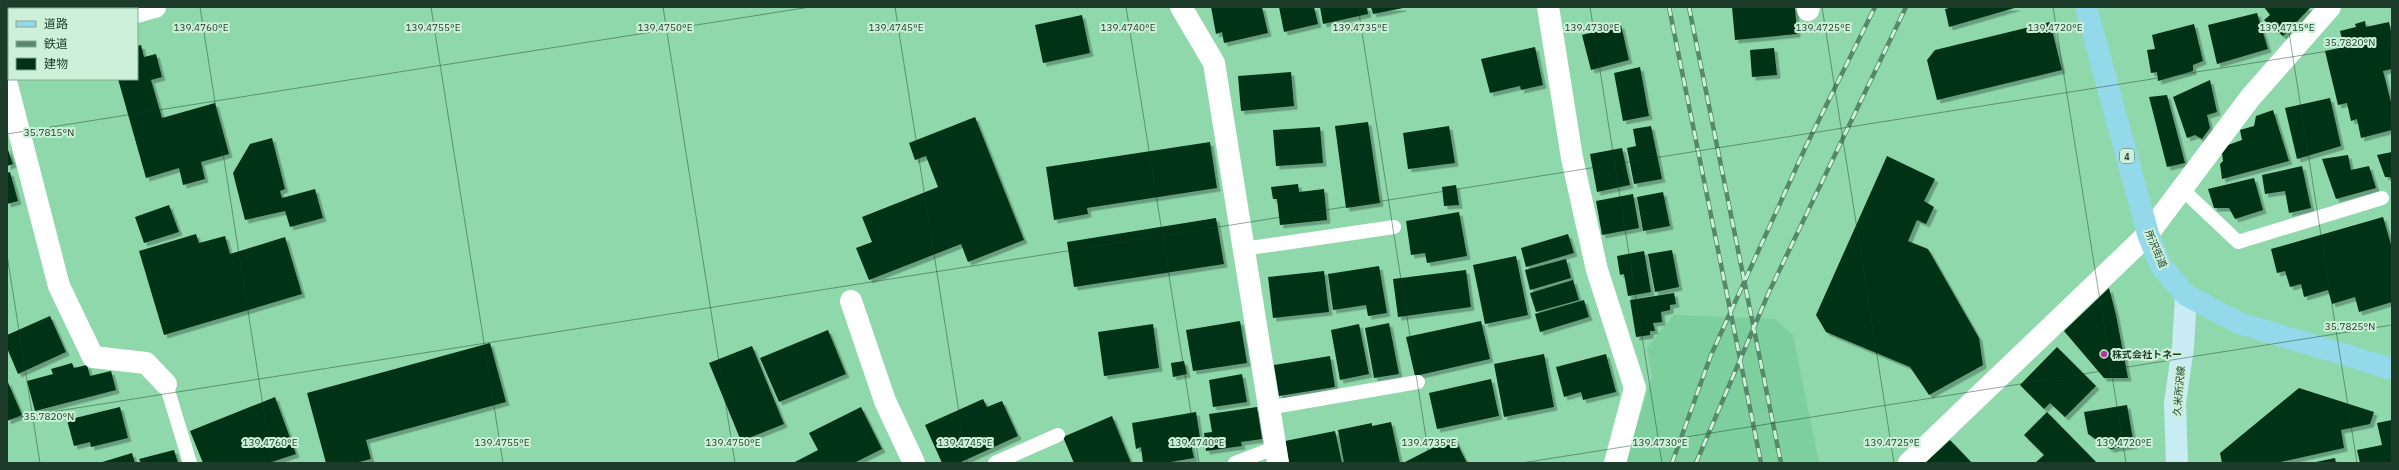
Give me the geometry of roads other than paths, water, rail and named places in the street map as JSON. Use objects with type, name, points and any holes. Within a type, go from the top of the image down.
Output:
[{"type":"main road","name":"所沢街道","points":[[2086,7],[2148,234],[2161,266],[2186,295],[2239,323],[2392,369]]},
{"type":"main road","name":"久米所沢線","points":[[2177,463],[2175,403],[2183,347],[2186,295]]},
{"type":"street","points":[[138,12],[154,7]]},
{"type":"street","points":[[1181,7],[1214,63],[1276,455]]},
{"type":"street","points":[[1548,7],[1572,158],[1594,255],[1635,388],[1615,463]]},
{"type":"street","points":[[1909,463],[2148,234],[2250,98],[2330,7]]},
{"type":"street","points":[[7,85],[59,286],[93,357],[146,362],[166,384]]},
{"type":"street","points":[[851,301],[885,401],[914,463]]},
{"type":"lane","points":[[2182,189],[2238,242],[2382,198]]},
{"type":"lane","points":[[1243,249],[1394,227]]},
{"type":"lane","points":[[1268,408],[1418,382]]},
{"type":"lane","points":[[166,384],[190,463]]},
{"type":"lane","points":[[996,463],[1058,435]]},
{"type":"lane","points":[[1235,463],[1276,455]]},
{"type":"railway","points":[[1669,7],[1761,463]]},
{"type":"railway","points":[[1689,7],[1781,463]]},
{"type":"railway","points":[[1672,463],[1711,355],[1807,144],[1875,7]]},
{"type":"railway","points":[[1696,463],[1769,292],[1906,7]]},
{"type":"place","name":"株式会社トネー","points":[[2104,354]]}]
